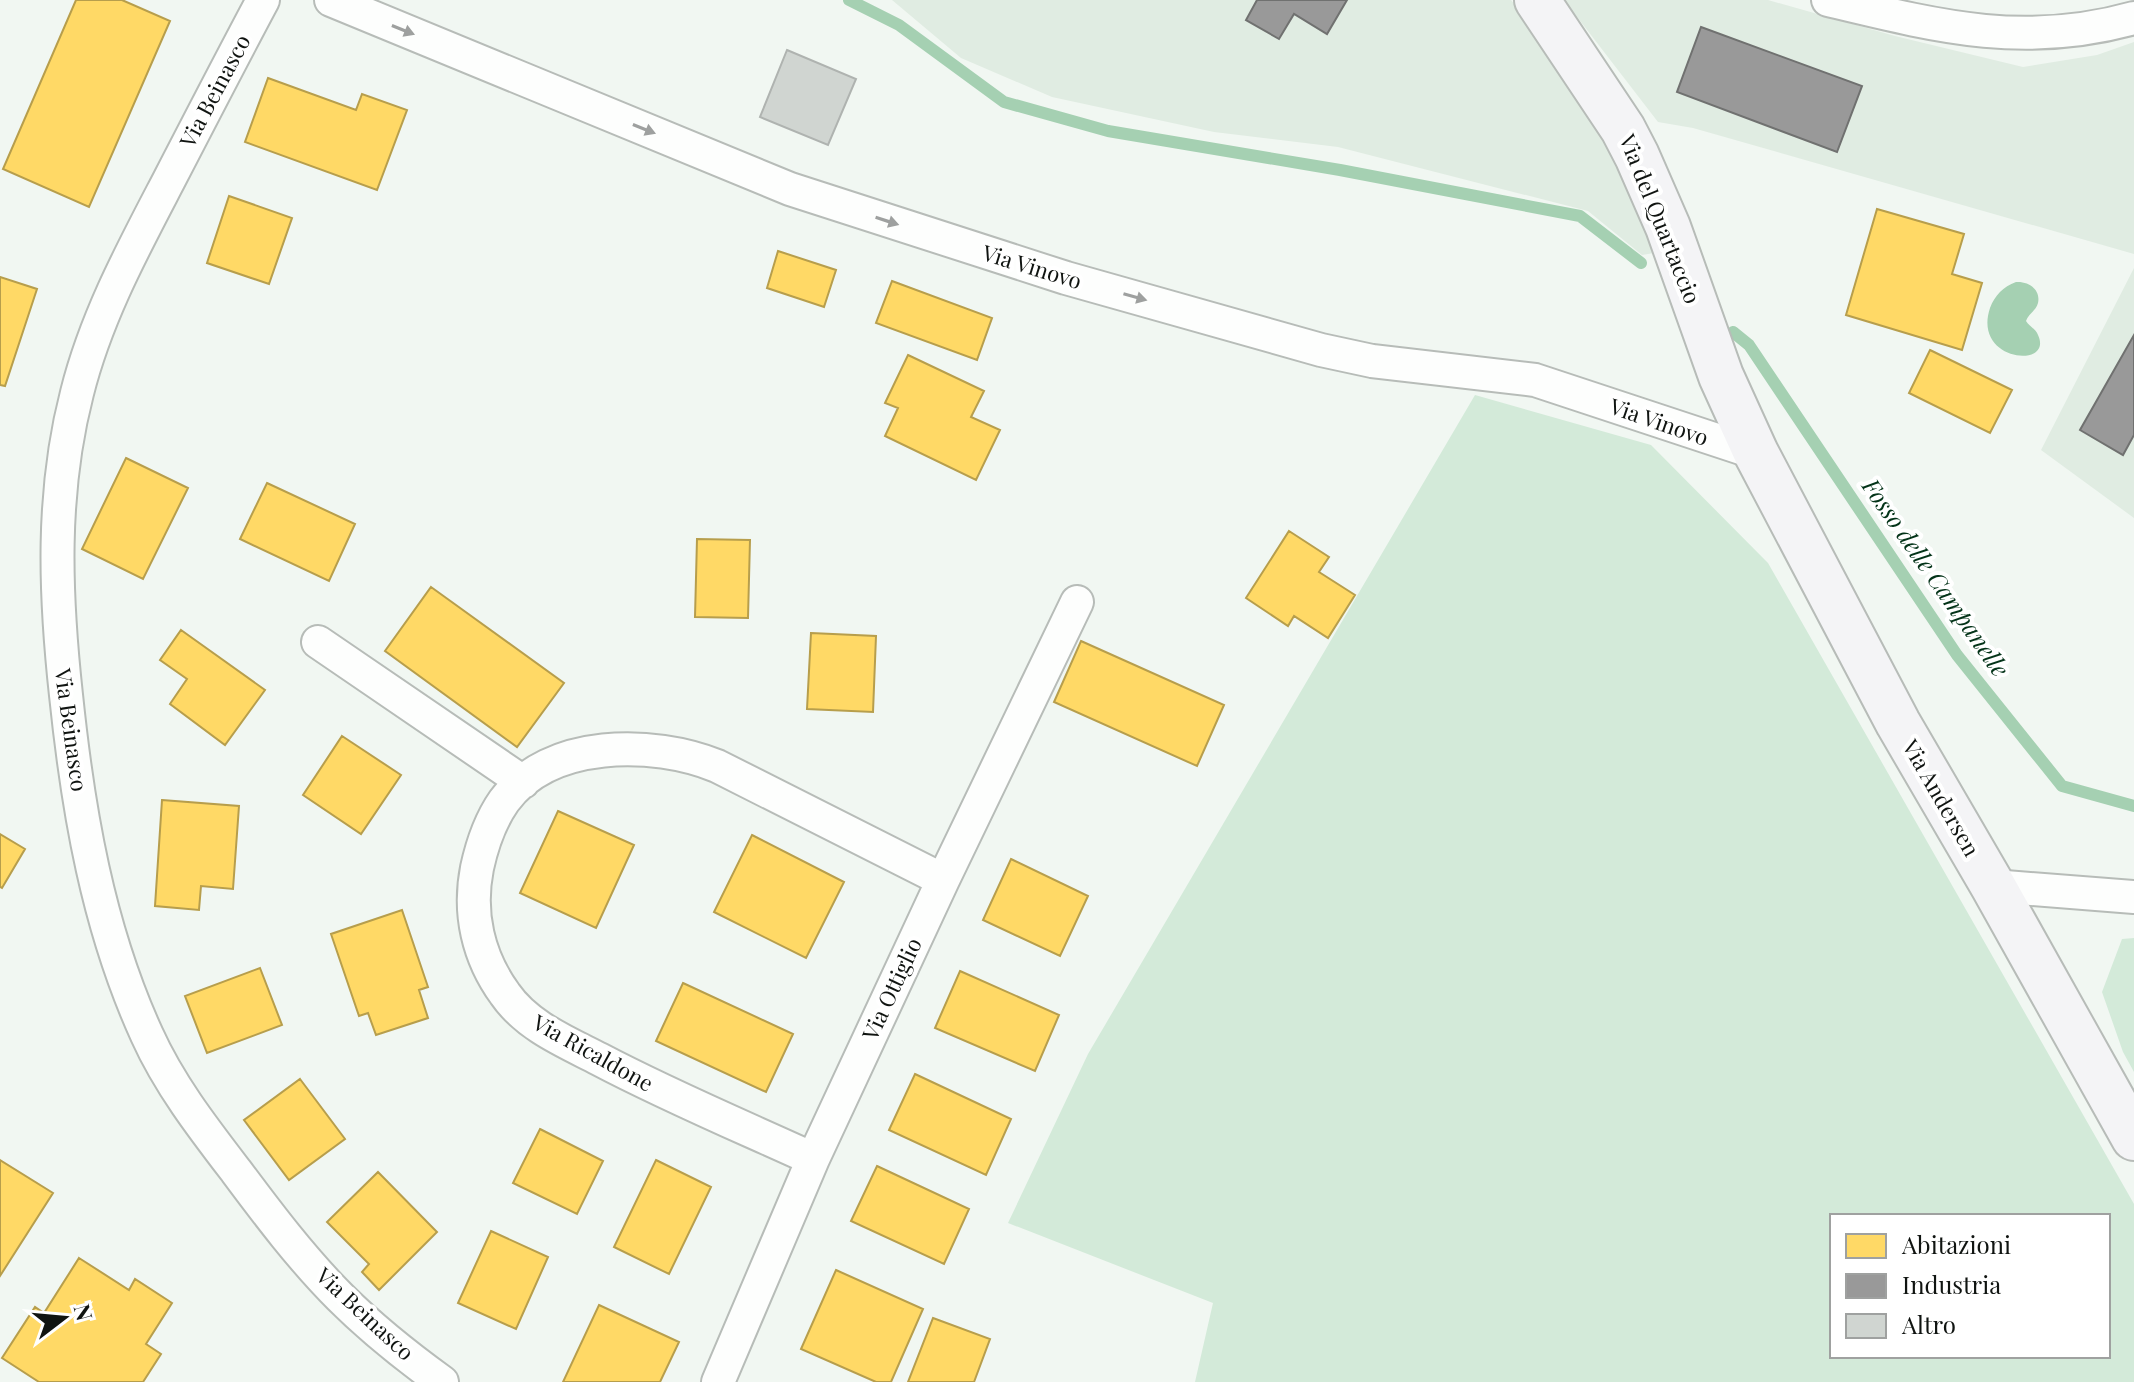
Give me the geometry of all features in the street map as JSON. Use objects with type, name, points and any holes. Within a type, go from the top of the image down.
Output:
[{"type":"street","name":"Via Beinasco","points":[[263,0],[125,263],[99,324],[76,394],[62,466],[56,570],[59,633],[71,744],[102,911],[147,1036],[167,1072],[211,1139],[249,1189],[339,1296],[374,1329],[442,1382]]},
{"type":"street","name":"Via Vinovo","points":[[331,0],[790,189],[938,238],[1066,278],[1321,350],[1372,361],[1535,380],[1756,453]]},
{"type":"street","name":"Via del Quartaccio","points":[[1537,0],[1623,129],[1637,156],[1668,227],[1721,376],[1756,453]]},
{"type":"street","points":[[1828,0],[1948,26],[2005,34],[2040,35],[2082,30],[2134,18]]},
{"type":"street","name":"Via Andersen","points":[[1756,453],[1898,723],[2134,1138]]},
{"type":"street","name":"Via Ottiglio","points":[[718,1382],[813,1159],[1077,602]]},
{"type":"street","points":[[318,642],[523,782]]},
{"type":"street","name":"Via Ricaldone","points":[[813,1159],[641,1081],[557,1037],[518,1010],[490,969],[473,915],[475,881],[490,827],[504,801],[523,782],[562,760],[581,753],[626,749],[679,753],[735,774],[943,880]]},
{"type":"street","points":[[1993,886],[2134,897]]},
{"type":"shaded area","points":[[892,0],[1511,0],[1554,54],[1608,138],[1660,252],[1642,255],[1588,211],[1338,147],[1214,132],[1052,97],[961,58]]},
{"type":"shaded area","points":[[1564,0],[1768,0],[1895,36],[2023,67],[2097,55],[2134,42],[2134,254],[1693,128],[1658,122]]},
{"type":"shaded area","points":[[2134,268],[2134,518],[2041,450]]},
{"type":"shaded area","points":[[2016,282],[2033,287],[2038,294],[2037,306],[2026,321],[2037,333],[2040,346],[2035,353],[2025,356],[2001,349],[1992,340],[1988,326],[1994,299],[2003,289]]},
{"type":"shaded area","points":[[1475,395],[1651,445],[1768,563],[2134,1204],[2134,1382],[1195,1382],[1213,1303],[1008,1223],[1088,1054]]},
{"type":"shaded area","points":[[2134,938],[2134,1072],[2123,1052],[2102,992],[2122,939]]},
{"type":"building: Abitazioni","points":[[76,0],[122,0],[170,21],[89,207],[3,169]]},
{"type":"building: Abitazioni","points":[[268,78],[356,110],[362,94],[407,110],[377,190],[245,142]]},
{"type":"building: Abitazioni","points":[[229,196],[292,218],[269,284],[207,263]]},
{"type":"building: Abitazioni","points":[[1877,209],[1964,234],[1952,274],[1982,283],[1962,350],[1846,315]]},
{"type":"building: Abitazioni","points":[[778,251],[836,270],[824,307],[767,288]]},
{"type":"building: Abitazioni","points":[[0,277],[37,289],[5,386],[0,385]]},
{"type":"building: Abitazioni","points":[[892,281],[992,318],[977,360],[876,323]]},
{"type":"building: Abitazioni","points":[[1930,350],[2012,390],[1990,433],[1909,393]]},
{"type":"building: Abitazioni","points":[[908,355],[984,391],[971,417],[1000,430],[976,480],[885,436],[898,408],[885,403]]},
{"type":"building: Abitazioni","points":[[126,458],[188,488],[143,579],[82,549]]},
{"type":"building: Abitazioni","points":[[267,483],[355,524],[329,581],[240,539]]},
{"type":"building: Abitazioni","points":[[1289,531],[1329,557],[1319,572],[1355,595],[1328,638],[1294,616],[1288,626],[1246,598]]},
{"type":"building: Abitazioni","points":[[697,539],[750,540],[748,618],[695,617]]},
{"type":"building: Abitazioni","points":[[431,587],[564,683],[517,747],[385,651]]},
{"type":"building: Abitazioni","points":[[181,630],[265,690],[225,745],[170,704],[187,679],[160,660]]},
{"type":"building: Abitazioni","points":[[811,633],[876,636],[873,712],[807,709]]},
{"type":"building: Abitazioni","points":[[1081,641],[1224,705],[1197,766],[1054,702]]},
{"type":"building: Abitazioni","points":[[342,736],[401,775],[361,834],[303,795]]},
{"type":"building: Abitazioni","points":[[162,800],[239,806],[233,889],[201,886],[199,910],[155,906]]},
{"type":"building: Abitazioni","points":[[558,811],[634,845],[596,928],[520,893]]},
{"type":"building: Abitazioni","points":[[0,834],[25,849],[2,888],[0,887]]},
{"type":"building: Abitazioni","points":[[752,835],[844,882],[806,958],[714,912]]},
{"type":"building: Abitazioni","points":[[1011,859],[1088,896],[1060,956],[983,920]]},
{"type":"building: Abitazioni","points":[[402,910],[428,987],[419,990],[428,1018],[376,1035],[368,1013],[359,1016],[331,934]]},
{"type":"building: Abitazioni","points":[[260,968],[282,1025],[207,1053],[185,996]]},
{"type":"building: Abitazioni","points":[[960,971],[1059,1015],[1035,1071],[935,1028]]},
{"type":"building: Abitazioni","points":[[683,983],[793,1034],[766,1092],[656,1041]]},
{"type":"building: Abitazioni","points":[[915,1074],[1011,1119],[986,1175],[889,1130]]},
{"type":"building: Abitazioni","points":[[300,1079],[345,1139],[289,1180],[244,1120]]},
{"type":"building: Abitazioni","points":[[540,1129],[603,1161],[577,1214],[513,1183]]},
{"type":"building: Abitazioni","points":[[0,1160],[53,1193],[0,1276]]},
{"type":"building: Abitazioni","points":[[656,1160],[711,1187],[669,1274],[614,1247]]},
{"type":"building: Abitazioni","points":[[877,1166],[969,1209],[944,1264],[851,1221]]},
{"type":"building: Abitazioni","points":[[378,1172],[437,1232],[379,1290],[362,1272],[369,1264],[327,1222]]},
{"type":"building: Abitazioni","points":[[491,1231],[548,1257],[516,1329],[458,1303]]},
{"type":"building: Abitazioni","points":[[79,1258],[129,1290],[135,1279],[172,1303],[146,1344],[161,1354],[143,1382],[39,1382],[2,1358],[35,1307],[44,1313]]},
{"type":"building: Abitazioni","points":[[836,1270],[923,1309],[891,1382],[876,1382],[801,1349]]},
{"type":"building: Abitazioni","points":[[599,1305],[679,1342],[660,1382],[563,1382]]},
{"type":"building: Abitazioni","points":[[933,1318],[990,1339],[974,1382],[908,1382]]},
{"type":"building: Industria","points":[[1257,0],[1347,0],[1327,34],[1294,14],[1279,39],[1246,20]]},
{"type":"building: Industria","points":[[1701,27],[1862,86],[1837,152],[1677,92]]},
{"type":"building: Industria","points":[[2134,335],[2134,435],[2123,455],[2080,430]]},
{"type":"building: Altro","points":[[787,50],[856,79],[828,145],[760,117]]},
{"type":"waterway","points":[[849,0],[899,25],[1004,102],[1108,131],[1340,170],[1580,216],[1641,263]]},
{"type":"waterway","name":"Fosso delle Campanelle","points":[[1733,332],[1749,345],[1957,655],[2062,786],[2134,806]]}]
